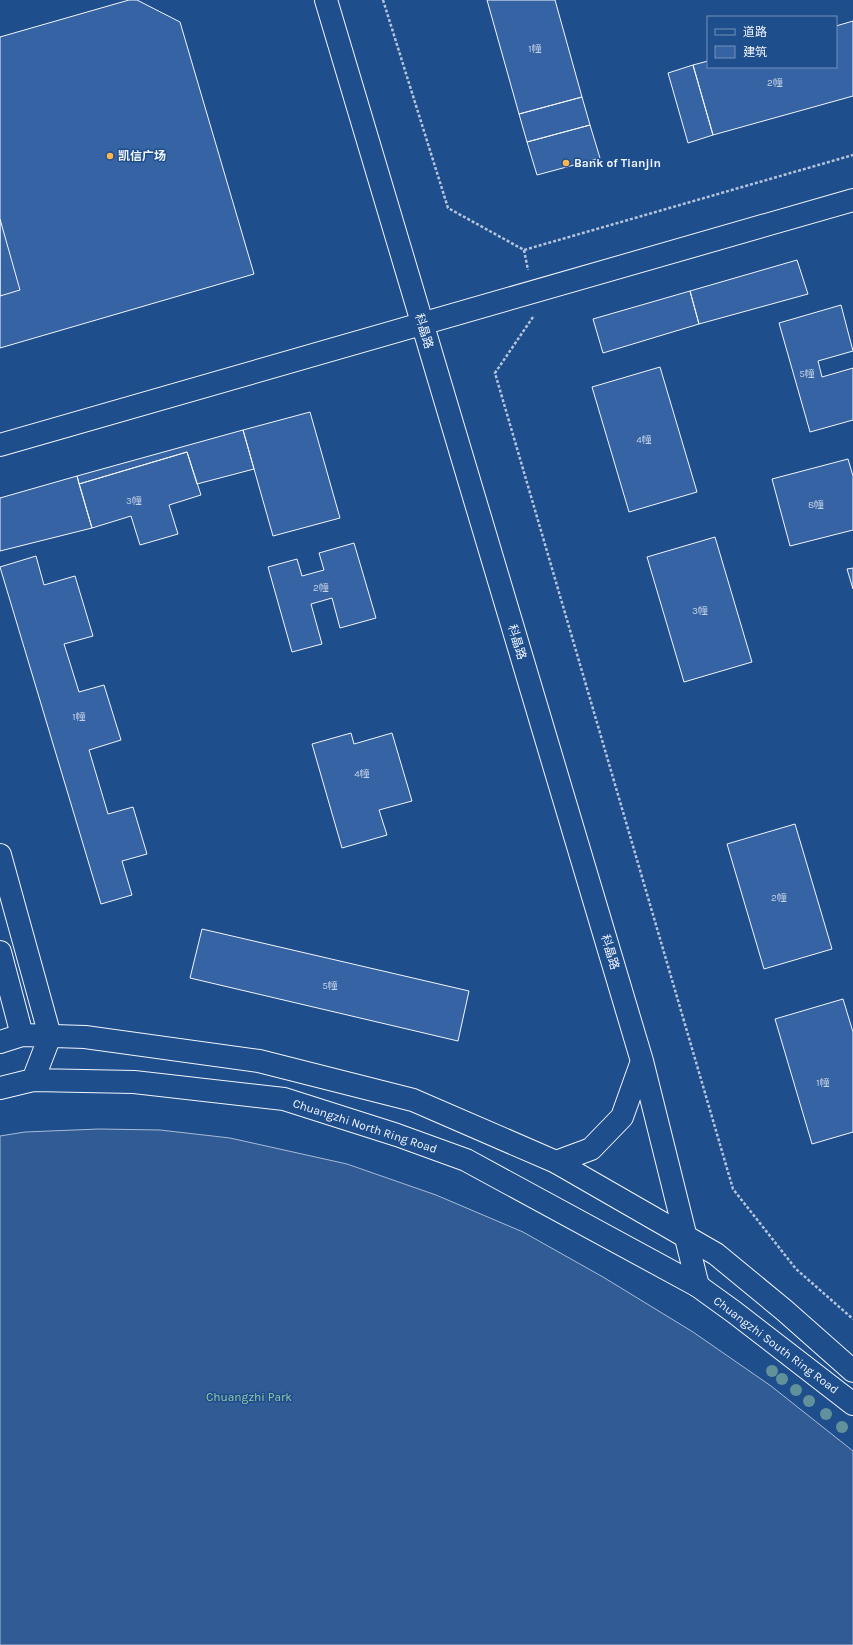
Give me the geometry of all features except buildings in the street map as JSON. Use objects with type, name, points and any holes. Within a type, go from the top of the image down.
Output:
[{"type":"street","name":"科晶路","points":[[326,0],[642,1061],[698,1286]]},
{"type":"street","points":[[0,445],[853,200]]},
{"type":"street","points":[[0,855],[50,1036],[33,1080]]},
{"type":"street","points":[[0,952],[33,1080]]},
{"type":"street","points":[[0,1042],[22,1035],[85,1037],[267,1063],[413,1100],[556,1162],[716,1254],[784,1310],[853,1371]]},
{"type":"street","points":[[556,1162],[591,1150],[622,1117],[642,1061]]},
{"type":"street","name":"Chuangzhi North Ring Road","points":[[0,1088],[33,1080],[134,1082],[284,1099],[397,1135],[466,1160],[698,1286]]},
{"type":"street","name":"Chuangzhi South Ring Road","points":[[698,1286],[753,1326],[853,1404]]},
{"type":"path","points":[[383,0],[448,208],[524,250],[853,156]]},
{"type":"path","points":[[536,314],[495,373],[733,1190],[796,1269],[853,1319]]},
{"type":"shaded area","name":"Chuangzhi Park","points":[[99,1129],[160,1130],[230,1138],[347,1164],[436,1195],[523,1232],[603,1277],[693,1332],[771,1386],[853,1451],[853,1645],[0,1645],[0,1136],[25,1132]]},
{"type":"place","name":"凯信广场","points":[[110,156]]},
{"type":"place","name":"Bank of Tianjin","points":[[566,163]]}]
